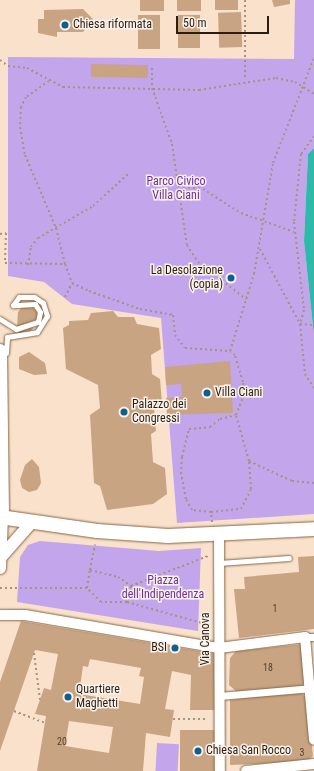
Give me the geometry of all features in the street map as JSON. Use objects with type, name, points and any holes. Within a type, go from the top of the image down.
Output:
[{"type":"main road","points":[[0,351],[1,517],[31,523],[97,531],[168,536],[314,529]]},
{"type":"street","points":[[1,517],[1,563]]},
{"type":"street","points":[[1,563],[31,523]]},
{"type":"street","name":"Via Canova","points":[[215,534],[219,558],[220,771]]},
{"type":"street","points":[[0,615],[25,615],[219,648],[310,637],[314,740]]},
{"type":"street","points":[[219,696],[312,688]]},
{"type":"street","points":[[246,771],[314,764]]},
{"type":"lane","points":[[0,319],[14,329],[36,324],[40,312],[35,304],[13,305],[16,298],[26,295],[41,300],[47,316],[37,332],[7,337],[6,381],[1,393]]},
{"type":"lane","points":[[219,558],[289,558]]},
{"type":"path","points":[[245,0],[245,80]]},
{"type":"path","points":[[230,351],[260,248],[260,222],[272,163],[314,58]]},
{"type":"path","points":[[0,60],[8,66],[27,68],[49,82],[79,89],[152,88],[199,90],[245,80],[276,78],[302,87],[314,94]]},
{"type":"path","points":[[152,68],[152,88],[171,139],[187,245],[198,262],[246,299]]},
{"type":"path","points":[[49,82],[26,97],[21,107],[20,127],[25,155],[56,228],[65,264],[72,282],[65,297]]},
{"type":"path","points":[[314,136],[301,154],[295,232],[304,310],[300,324],[305,374],[314,388]]},
{"type":"path","points":[[28,265],[31,247],[56,228],[93,206],[128,174]]},
{"type":"path","points":[[178,186],[203,189],[260,222],[295,232]]},
{"type":"path","points":[[0,234],[6,233],[5,263],[28,265],[65,264]]},
{"type":"path","points":[[260,248],[281,293],[300,324]]},
{"type":"path","points":[[72,282],[140,310],[173,315],[174,335],[185,348],[230,351],[235,355],[243,382],[244,395],[236,415],[249,461],[251,489],[241,509],[211,512],[192,510],[186,499],[181,474],[189,429],[210,427],[220,419],[236,415]]},
{"type":"path","points":[[300,324],[312,325]]},
{"type":"path","points":[[249,461],[292,481],[314,483]]},
{"type":"path","points":[[211,512],[215,534]]},
{"type":"path","points":[[87,588],[97,531]]},
{"type":"path","points":[[130,586],[219,558]]},
{"type":"path","points":[[90,570],[118,577],[130,586]]},
{"type":"path","points":[[127,602],[130,586]]},
{"type":"path","points":[[0,588],[87,588],[101,602],[127,602],[219,628]]},
{"type":"path","points":[[34,653],[40,700]]},
{"type":"path","points":[[14,711],[45,723]]},
{"type":"path","points":[[173,719],[220,720]]},
{"type":"green space","name":"Parco Civico Villa Ciani","points":[[295,0],[314,0],[314,148],[308,154],[304,241],[314,336],[314,514],[177,523],[161,318],[72,304],[44,282],[8,276],[8,57],[294,59]]},
{"type":"green space","name":"Piazza dell'Indipendenza","points":[[40,541],[159,551],[201,548],[198,631],[17,602],[20,557],[28,545]]},
{"type":"green space","points":[[157,743],[179,744],[178,771],[156,771]]},
{"type":"water","points":[[314,148],[314,336],[304,241],[308,154]]},
{"type":"building","points":[[140,0],[164,0],[164,11],[140,11]]},
{"type":"building","points":[[177,0],[201,0],[201,11],[177,11]]},
{"type":"building","points":[[215,0],[238,0],[238,10],[215,10]]},
{"type":"building","points":[[272,0],[290,0],[290,4],[274,7]]},
{"type":"building","name":"Chiesa riformata","points":[[83,9],[93,19],[83,32],[57,32],[57,37],[38,33],[38,19],[44,19],[44,10]]},
{"type":"building","points":[[241,12],[242,47],[219,48],[218,13]]},
{"type":"building","points":[[138,15],[160,15],[160,49],[138,49]]},
{"type":"building","points":[[178,15],[200,15],[200,48],[178,48]]},
{"type":"building","points":[[91,64],[148,65],[148,78],[91,77]]},
{"type":"building","points":[[31,305],[37,311],[38,319],[30,333],[22,337],[17,329],[18,312],[23,306]]},
{"type":"building","name":"Palazzo dei Congressi","points":[[113,311],[118,317],[134,317],[137,324],[159,328],[161,349],[151,355],[152,374],[160,379],[162,403],[154,409],[156,431],[151,434],[153,462],[165,468],[167,494],[153,504],[107,510],[100,486],[94,483],[90,415],[100,408],[98,385],[66,369],[63,328],[69,325],[69,321],[88,320],[91,313]]},
{"type":"building","points":[[29,352],[45,363],[47,374],[34,375],[19,369],[19,357]]},
{"type":"building","name":"Villa Ciani","points":[[230,361],[233,413],[167,415],[166,398],[182,397],[181,384],[166,385],[165,367]]},
{"type":"building","points":[[32,459],[39,467],[41,483],[37,490],[29,492],[22,488],[20,480],[25,465]]},
{"type":"building","points":[[314,556],[314,629],[239,638],[234,589],[245,589],[244,577],[299,572],[298,557]]},
{"type":"building","name":"Quartiere Maghetti","points":[[21,621],[216,654],[215,710],[190,710],[191,675],[172,671],[165,709],[174,710],[170,737],[146,733],[143,771],[37,771],[46,716],[35,714],[44,688],[51,690],[58,654],[35,650],[0,751],[0,682]],"holes":[[[90,659],[141,668],[139,676],[144,677],[140,704],[79,694],[83,666],[88,667]],[[69,721],[113,727],[109,753],[65,746]]]},
{"type":"building","points":[[304,644],[307,678],[302,686],[237,692],[229,685],[230,658],[236,651]]},
{"type":"building","points":[[300,692],[307,698],[313,756],[307,762],[230,765],[230,700]]},
{"type":"building","name":"Chiesa San Rocco","points":[[180,730],[216,730],[216,771],[180,771]]},
{"type":"place","name":"Chiesa riformata","points":[[65,25]]},
{"type":"place","name":"La Desolazione (copia)","points":[[231,278]]},
{"type":"place","name":"Villa Ciani","points":[[207,393]]},
{"type":"place","name":"Palazzo dei Congressi","points":[[124,412]]},
{"type":"place","name":"BSI","points":[[175,648]]},
{"type":"place","name":"Quartiere Maghetti","points":[[68,697]]},
{"type":"place","name":"Chiesa San Rocco","points":[[198,751]]}]
